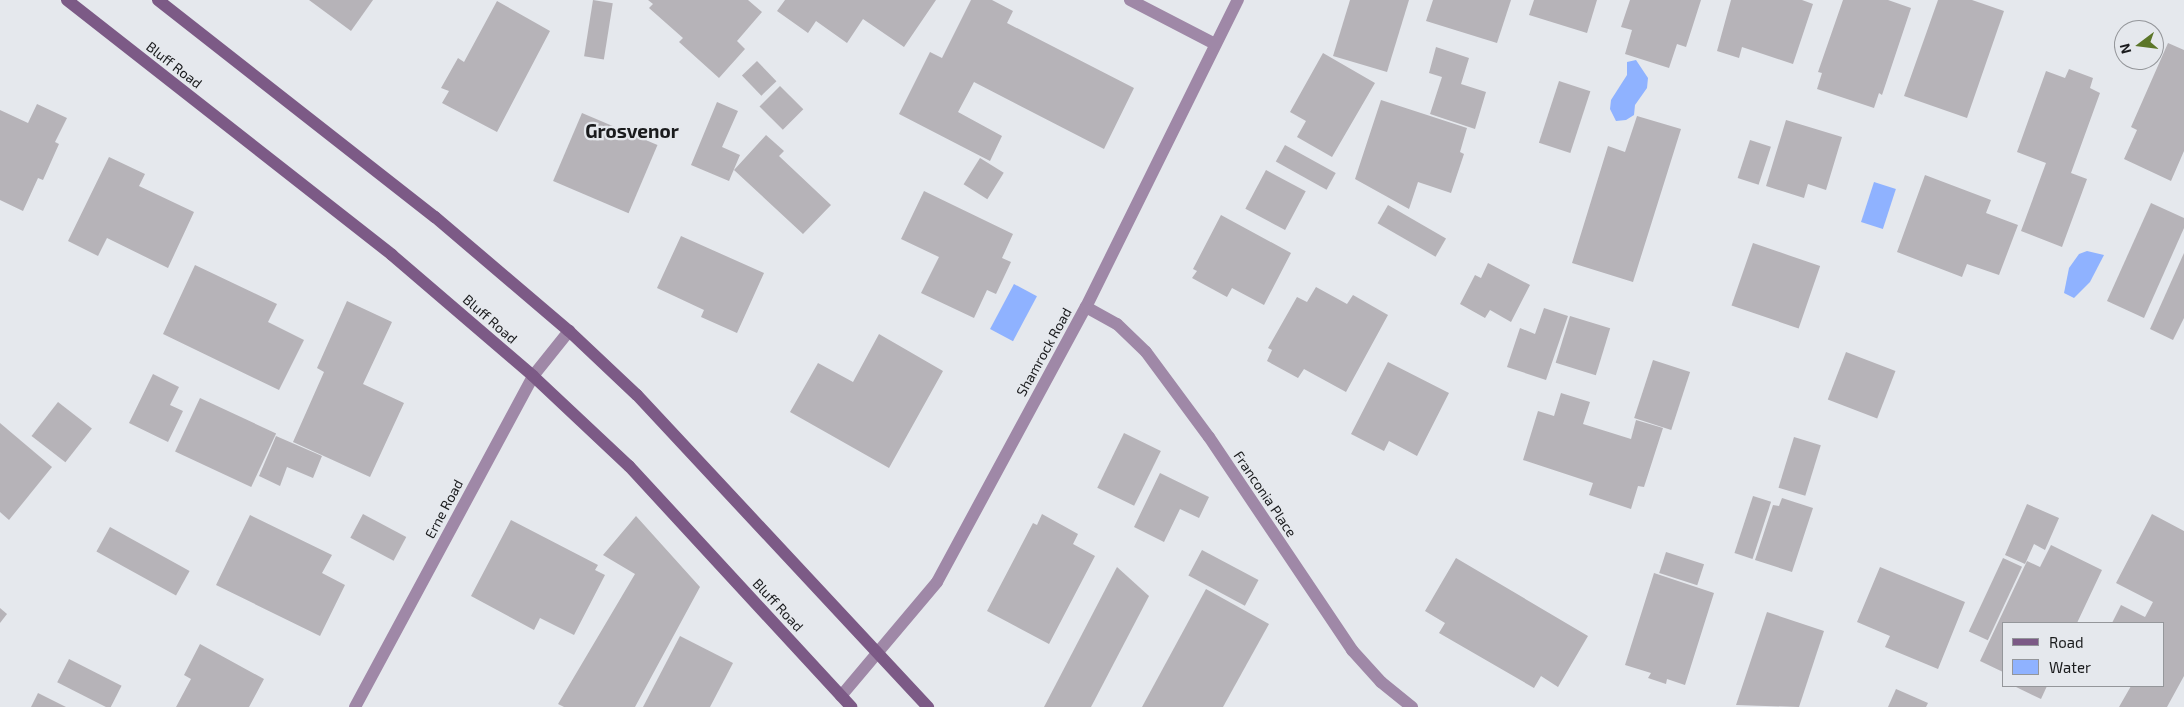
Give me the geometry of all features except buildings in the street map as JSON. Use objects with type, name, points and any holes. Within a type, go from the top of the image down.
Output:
[{"type":"main road","name":"Bluff Road","points":[[67,0],[392,255],[533,376],[629,466],[851,707]]},
{"type":"main road","points":[[158,0],[435,217],[569,331],[637,395],[878,650],[928,707]]},
{"type":"street","points":[[1130,0],[1215,44]]},
{"type":"street","name":"Shamrock Road","points":[[841,696],[937,582],[1086,307],[1238,0]]},
{"type":"street","name":"Franconia Place","points":[[1086,307],[1117,324],[1146,352],[1209,437],[1352,650],[1381,682],[1412,707]]},
{"type":"street","name":"Erne Road","points":[[355,707],[533,376],[569,331]]},
{"type":"water","points":[[1636,60],[1648,78],[1647,88],[1635,105],[1634,115],[1626,120],[1616,121],[1610,109],[1611,100],[1627,75],[1627,62]]},
{"type":"water","points":[[1874,182],[1896,189],[1883,229],[1861,222]]},
{"type":"water","points":[[2087,251],[2104,255],[2090,282],[2074,298],[2064,293],[2069,268],[2079,254]]},
{"type":"water","points":[[1014,284],[1037,296],[1013,341],[990,329]]},
{"type":"district","name":"Grosvenor","points":[[632,131]]}]
